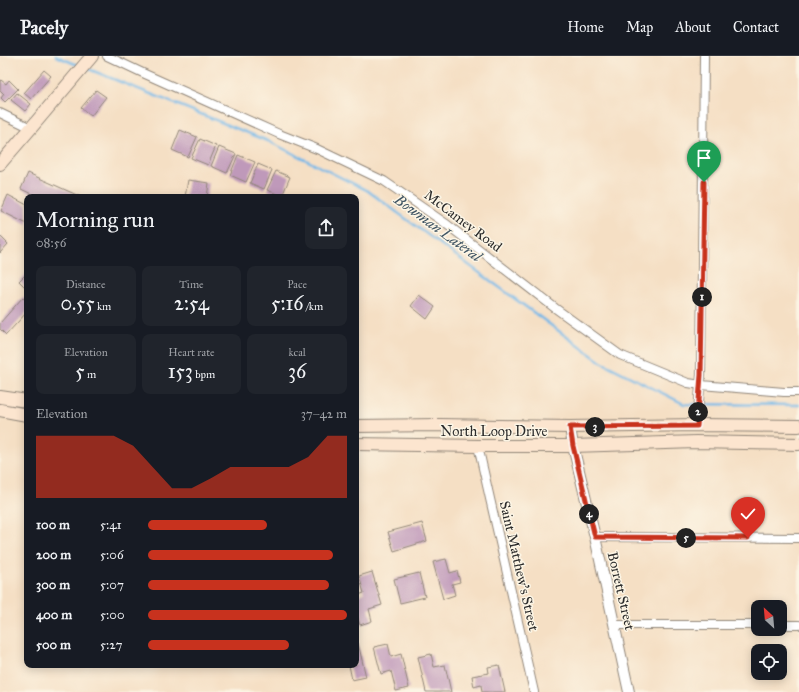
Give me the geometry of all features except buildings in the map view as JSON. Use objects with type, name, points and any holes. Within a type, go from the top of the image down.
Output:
[{"type":"main road","points":[[0,164],[92,56]]},
{"type":"main road","points":[[0,397],[24,401]]},
{"type":"main road","points":[[0,410],[24,414]]},
{"type":"main road","name":"North Loop Drive","points":[[359,426],[440,424],[570,427],[698,420],[799,426]]},
{"type":"main road","name":"North Loop Drive","points":[[359,444],[573,446],[696,442],[799,444]]},
{"type":"street","name":"McCamey Road","points":[[107,56],[279,134],[318,149],[384,181],[446,223],[555,308],[620,355],[700,388],[799,392]]},
{"type":"street","points":[[698,420],[704,182],[704,56]]},
{"type":"street","points":[[0,113],[31,128]]},
{"type":"street","name":"Borrett Street","points":[[570,427],[573,446],[630,692]]},
{"type":"street","name":"Saint Matthew's Street","points":[[478,446],[534,692]]},
{"type":"street","points":[[595,537],[799,538]]},
{"type":"street","points":[[614,625],[751,625]]},
{"type":"street","points":[[787,625],[799,625]]},
{"type":"waterway","name":"Bowman Lateral","points":[[56,56],[80,66]]},
{"type":"waterway","name":"Bowman Lateral","points":[[86,68],[268,141],[368,191],[601,362],[684,404],[799,405]]},
{"type":"route","points":[[704,182],[701,375],[697,426],[570,427],[573,446],[595,537],[748,538]]}]
